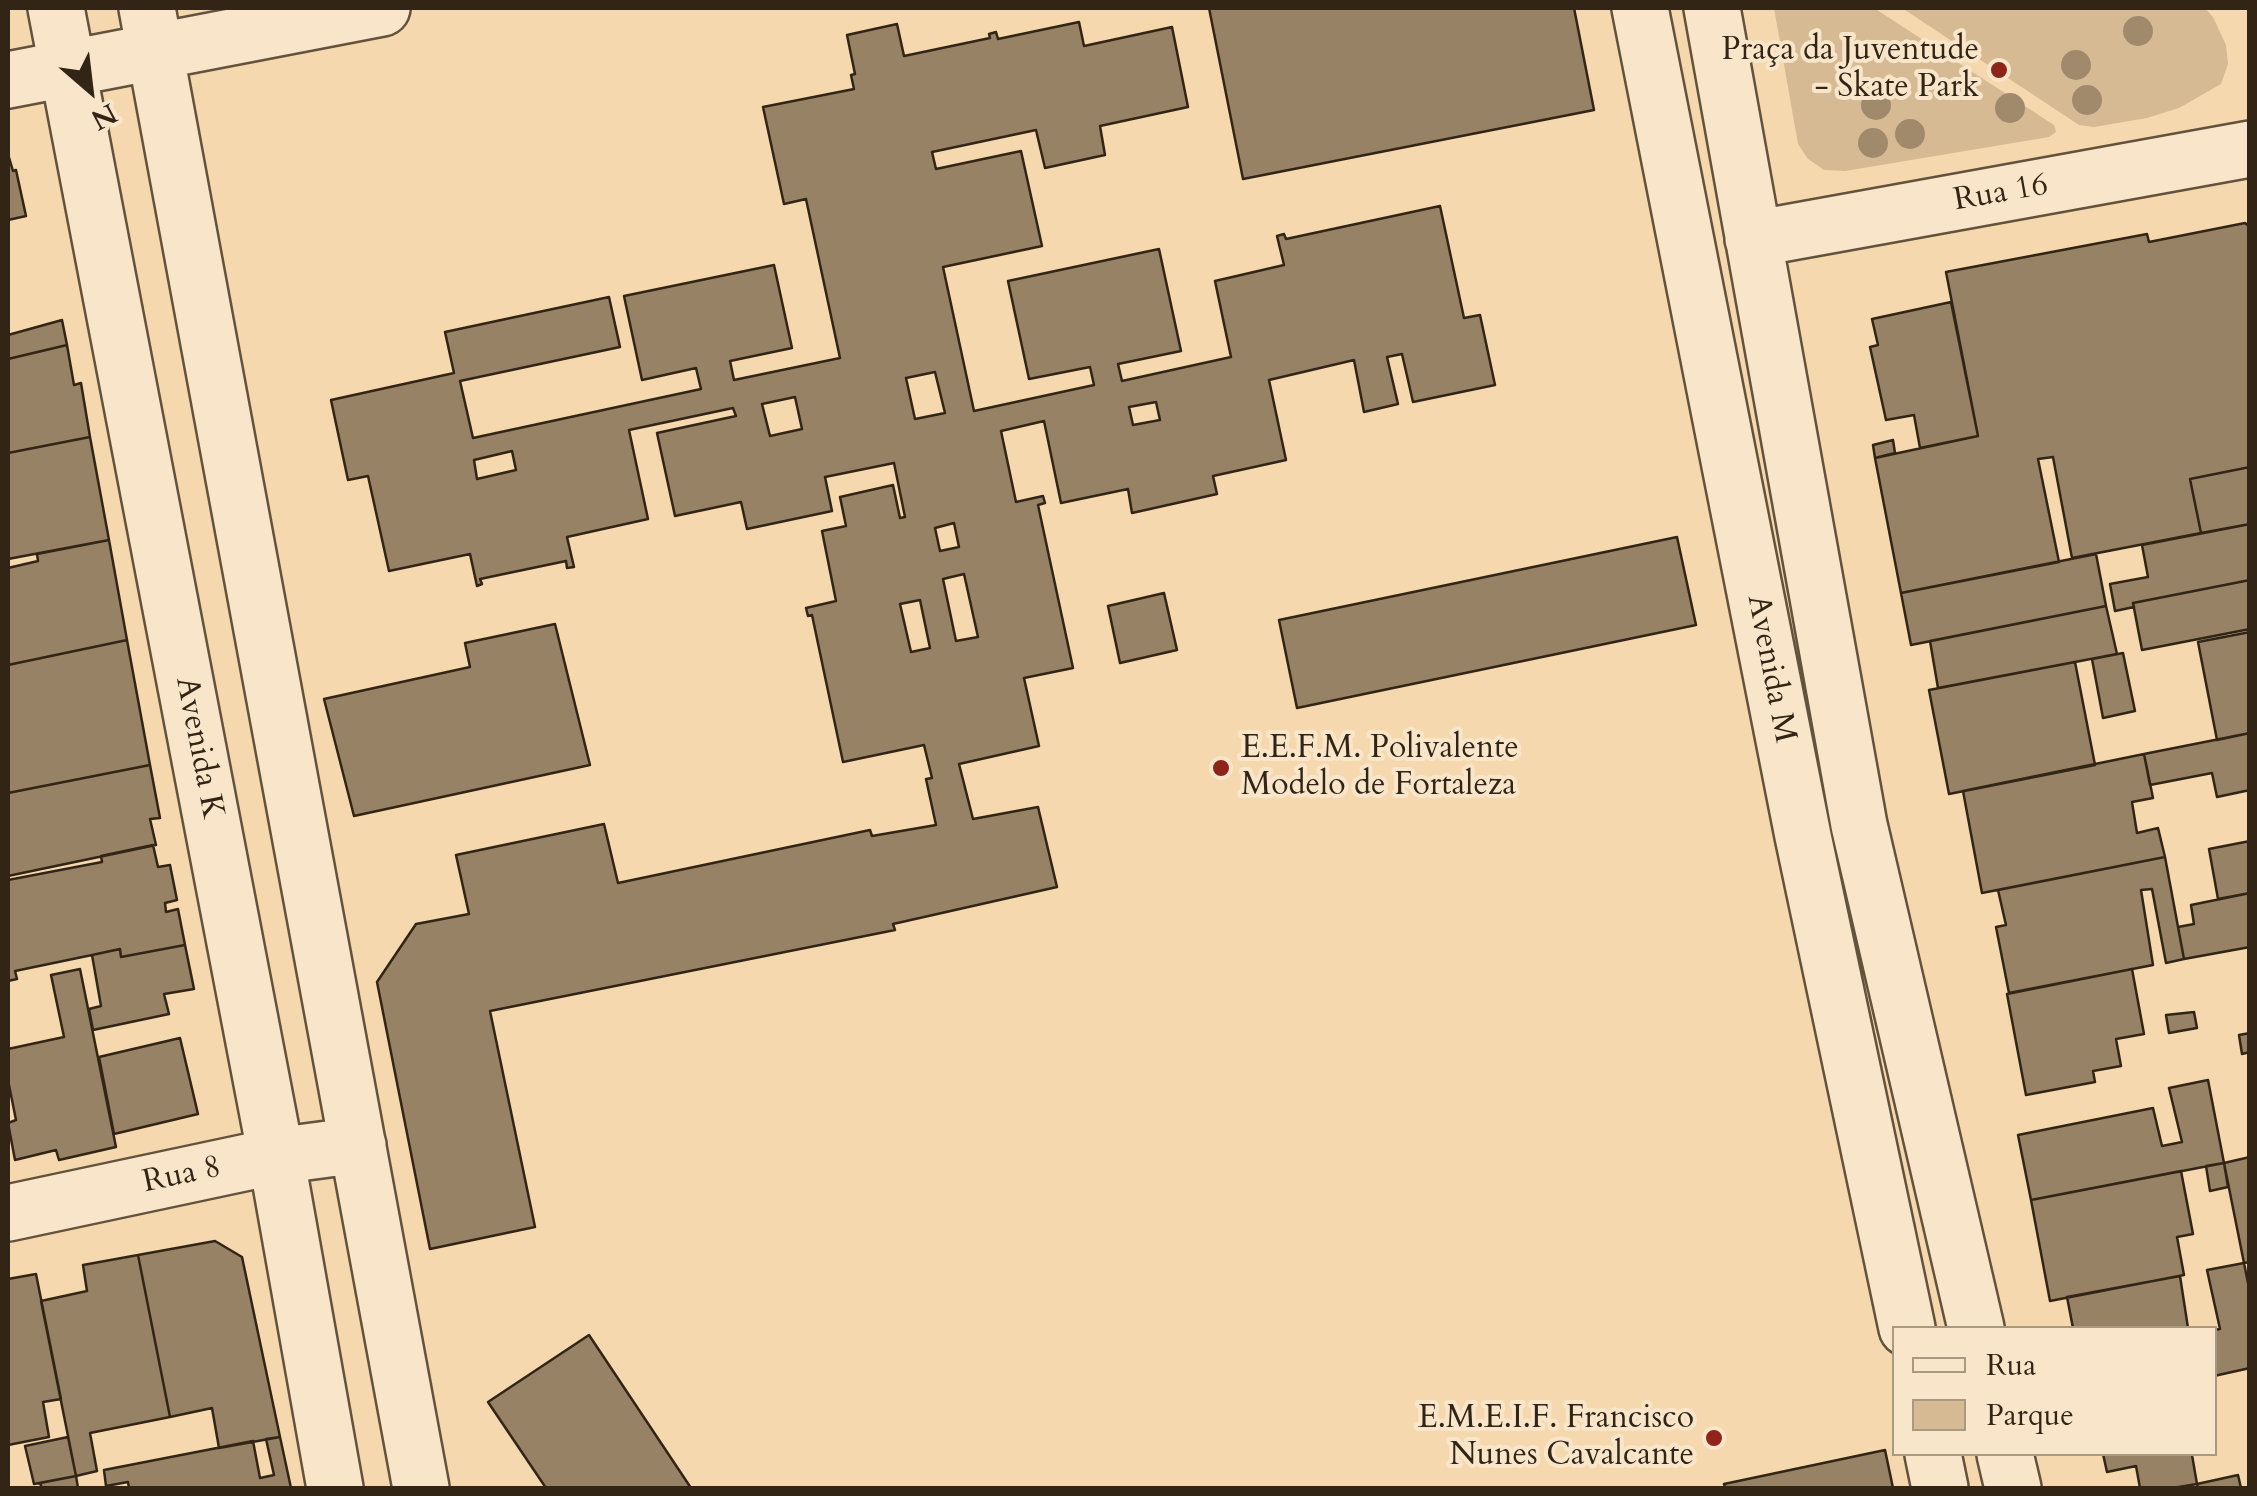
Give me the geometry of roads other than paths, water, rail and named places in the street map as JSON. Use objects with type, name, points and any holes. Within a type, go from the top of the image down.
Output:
[{"type":"street","name":"Avenida K","points":[[56,8],[276,1156],[335,1488]]},
{"type":"street","points":[[8,80],[69,69],[152,29],[382,8]]},
{"type":"street","name":"Avenida M","points":[[1640,8],[1803,836],[1906,1326]]},
{"type":"street","name":"Avenida M","points":[[1712,8],[1859,825],[1976,1326]]},
{"type":"street","points":[[152,29],[421,1488]]},
{"type":"street","name":"Rua 16","points":[[1753,239],[2250,149]]},
{"type":"street","points":[[1803,836],[1859,825]]},
{"type":"street","name":"Rua 8","points":[[8,1212],[276,1156],[358,1145]]},
{"type":"street","points":[[1933,1456],[1940,1488]]},
{"type":"street","points":[[2005,1456],[2013,1488]]},
{"type":"place","name":"Praça da Juventude - Skate Park","points":[[1999,70]]},
{"type":"place","name":"E.E.F.M. Polivalente Modelo de Fortaleza","points":[[1221,768]]},
{"type":"place","name":"E.M.E.I.F. Francisco Nunes Cavalcante","points":[[1714,1438]]}]
